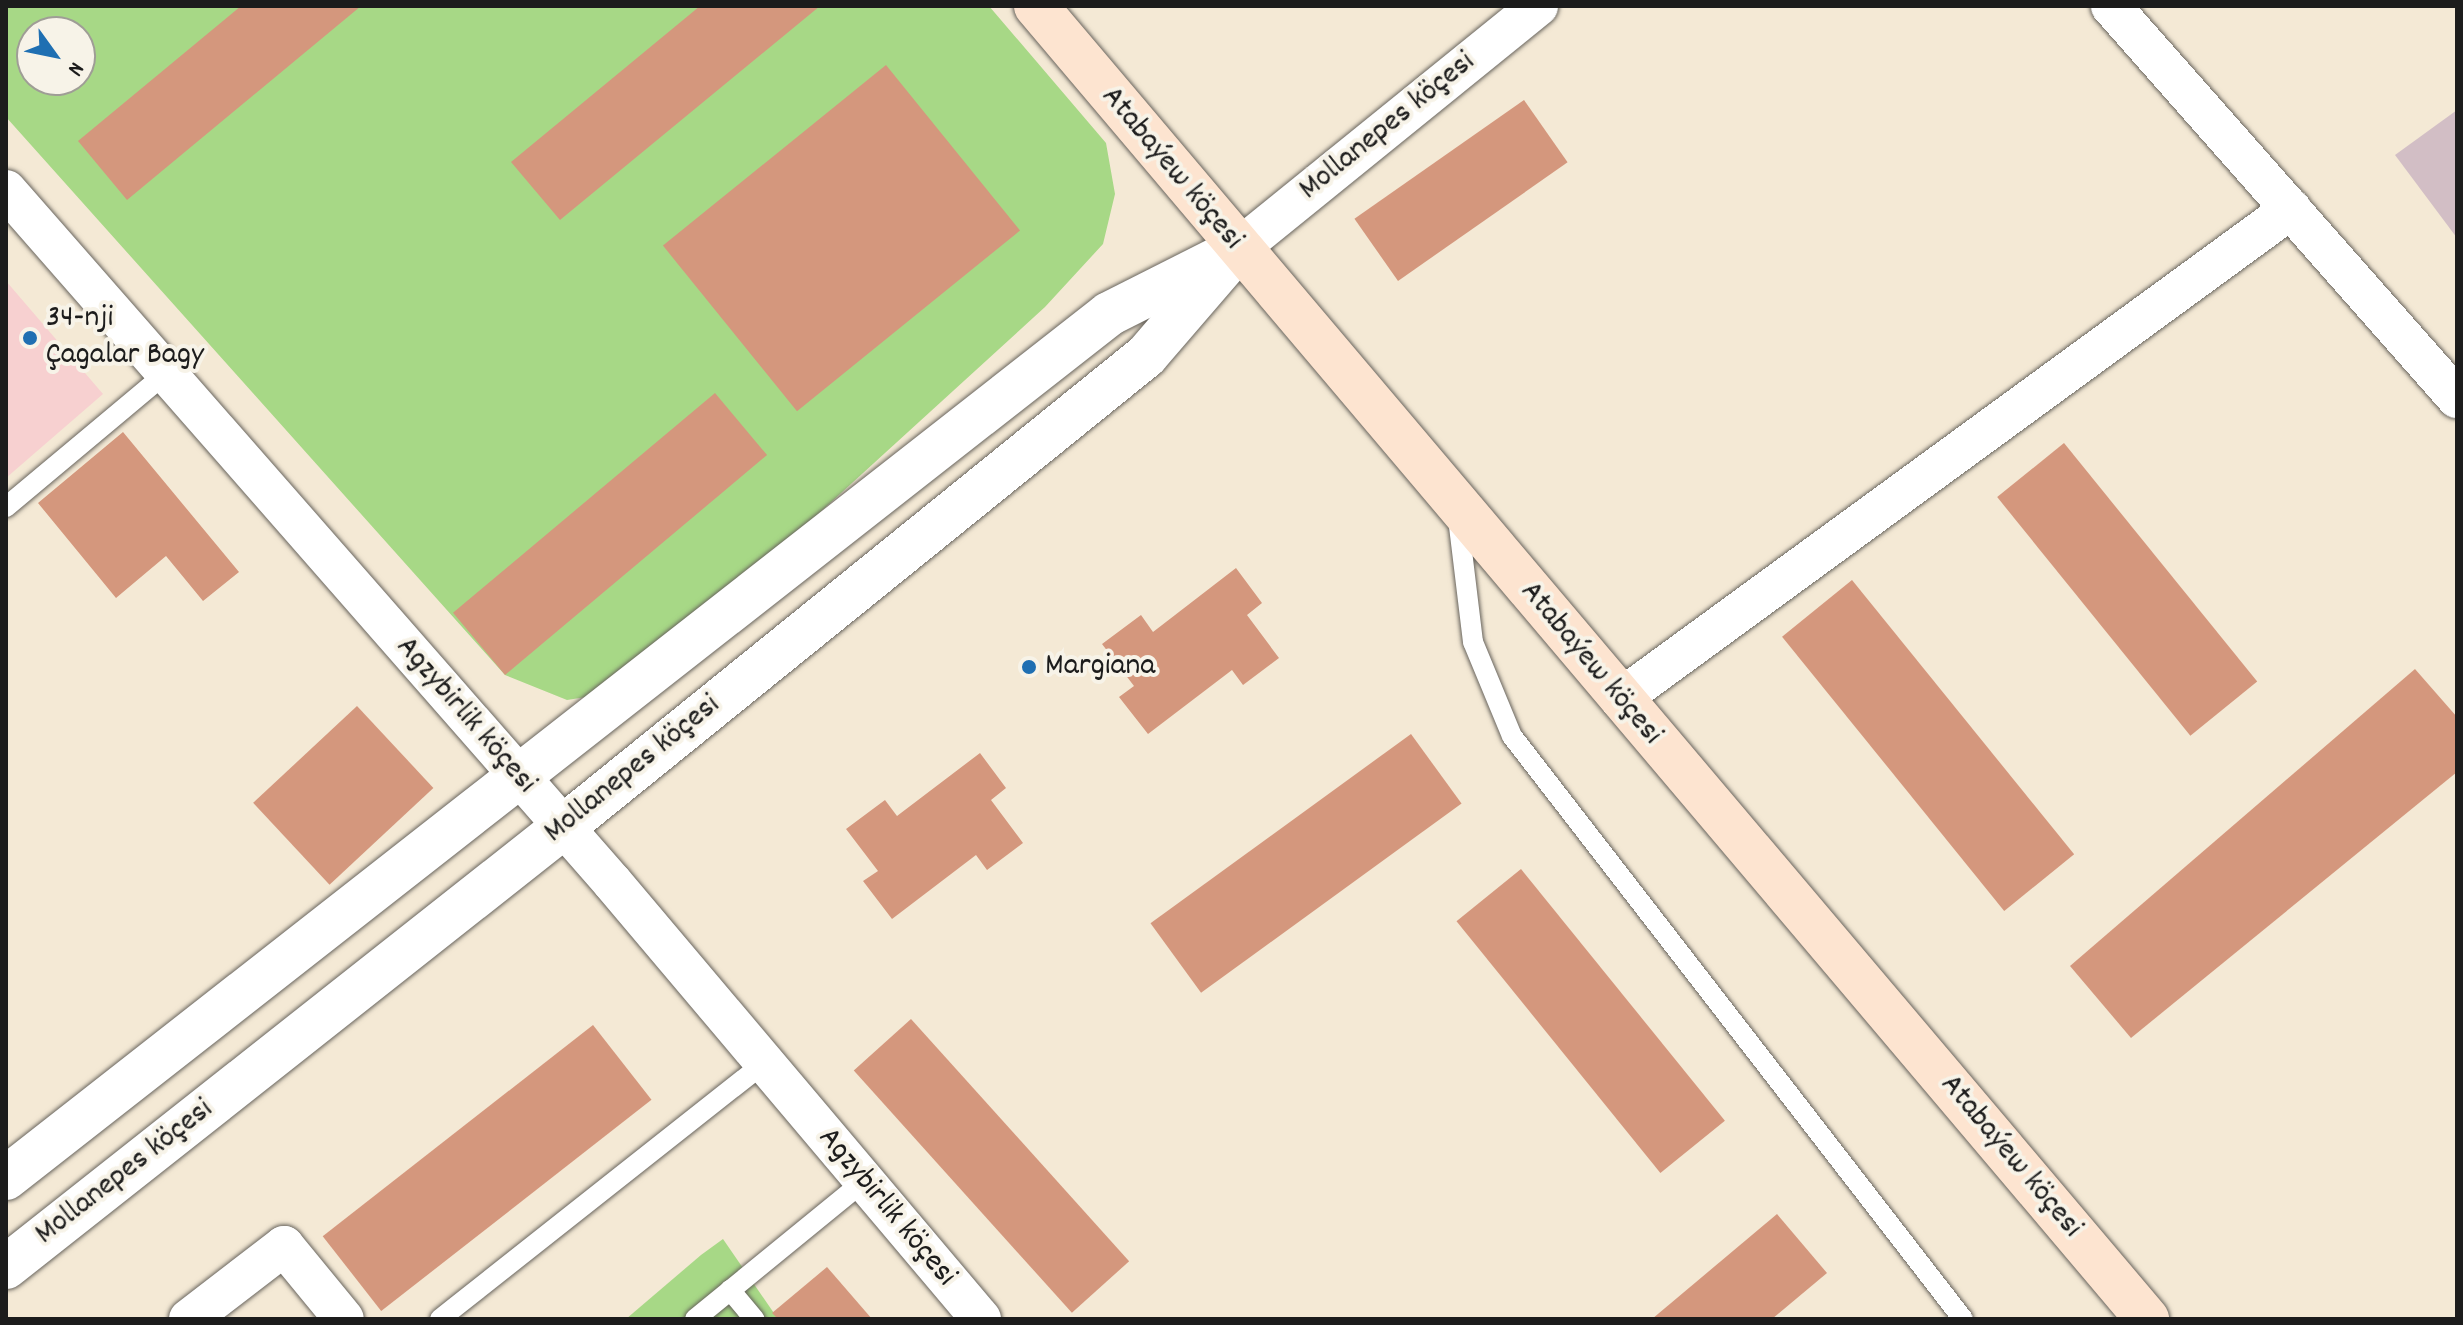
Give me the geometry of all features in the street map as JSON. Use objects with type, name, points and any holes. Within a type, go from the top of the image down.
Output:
[{"type":"main road","name":"Atabaýew köçesi","points":[[1036,6],[1238,249],[2147,1319]]},
{"type":"street","name":"Mollanepes köçesi","points":[[6,1267],[562,828],[1146,356],[1238,249],[1538,6]]},
{"type":"street","points":[[2111,6],[2457,398]]},
{"type":"street","name":"Agzybirlik köçesi","points":[[6,190],[517,775],[981,1319]]},
{"type":"street","points":[[1620,699],[2291,209]]},
{"type":"street","name":"Mollanepes köçesi","points":[[6,1178],[1109,314],[1238,249]]},
{"type":"street","points":[[189,1319],[284,1246],[344,1319]]},
{"type":"lane","points":[[6,507],[166,373]]},
{"type":"lane","points":[[1456,506],[1473,642],[1512,736],[1963,1319]]},
{"type":"lane","points":[[440,1319],[764,1063]]},
{"type":"lane","points":[[695,1319],[863,1182]]},
{"type":"lane","points":[[730,1290],[754,1319]]},
{"type":"shaded area","points":[[2457,110],[2457,238],[2395,155]]},
{"type":"shaded area","name":"34-nji Çagalar Bagy","points":[[6,281],[103,394],[6,478]]},
{"type":"green space","points":[[6,6],[989,6],[1106,143],[1115,194],[1103,244],[1045,307],[624,691],[567,700],[505,675],[6,117]]},
{"type":"green space","points":[[723,1239],[778,1319],[626,1319],[701,1255]]},
{"type":"building","points":[[241,6],[361,6],[127,200],[78,141]]},
{"type":"building","points":[[700,6],[820,6],[560,220],[511,162]]},
{"type":"building","points":[[886,65],[1020,231],[797,411],[663,246]]},
{"type":"building","points":[[1524,100],[1568,162],[1398,281],[1354,219]]},
{"type":"building","points":[[715,393],[767,455],[505,675],[453,613]]},
{"type":"building","points":[[123,432],[239,572],[203,601],[166,556],[116,598],[38,503]]},
{"type":"building","points":[[2064,443],[2257,682],[2190,736],[1997,497]]},
{"type":"building","points":[[1236,568],[1262,603],[1247,615],[1279,658],[1243,685],[1232,670],[1148,734],[1119,697],[1134,686],[1102,644],[1141,615],[1153,632]]},
{"type":"building","points":[[1852,580],[2074,854],[2004,911],[1782,637]]},
{"type":"building","points":[[2415,669],[2457,717],[2457,772],[2131,1038],[2070,966]]},
{"type":"building","points":[[357,706],[433,788],[330,885],[253,803]]},
{"type":"building","points":[[1411,734],[1462,804],[1201,993],[1150,923]]},
{"type":"building","points":[[980,753],[1006,788],[991,800],[1023,843],[987,870],[976,855],[892,919],[863,881],[878,871],[846,829],[885,800],[897,816]]},
{"type":"building","points":[[1521,869],[1725,1121],[1660,1173],[1456,921]]},
{"type":"building","points":[[911,1019],[1129,1261],[1072,1313],[854,1071]]},
{"type":"building","points":[[593,1025],[651,1100],[381,1311],[323,1236]]},
{"type":"building","points":[[1777,1214],[1827,1273],[1772,1319],[1652,1319]]},
{"type":"building","points":[[827,1267],[872,1319],[778,1319],[772,1313]]},
{"type":"place","name":"34-nji Çagalar Bagy","points":[[30,338]]},
{"type":"place","name":"Margiana","points":[[1029,667]]}]
